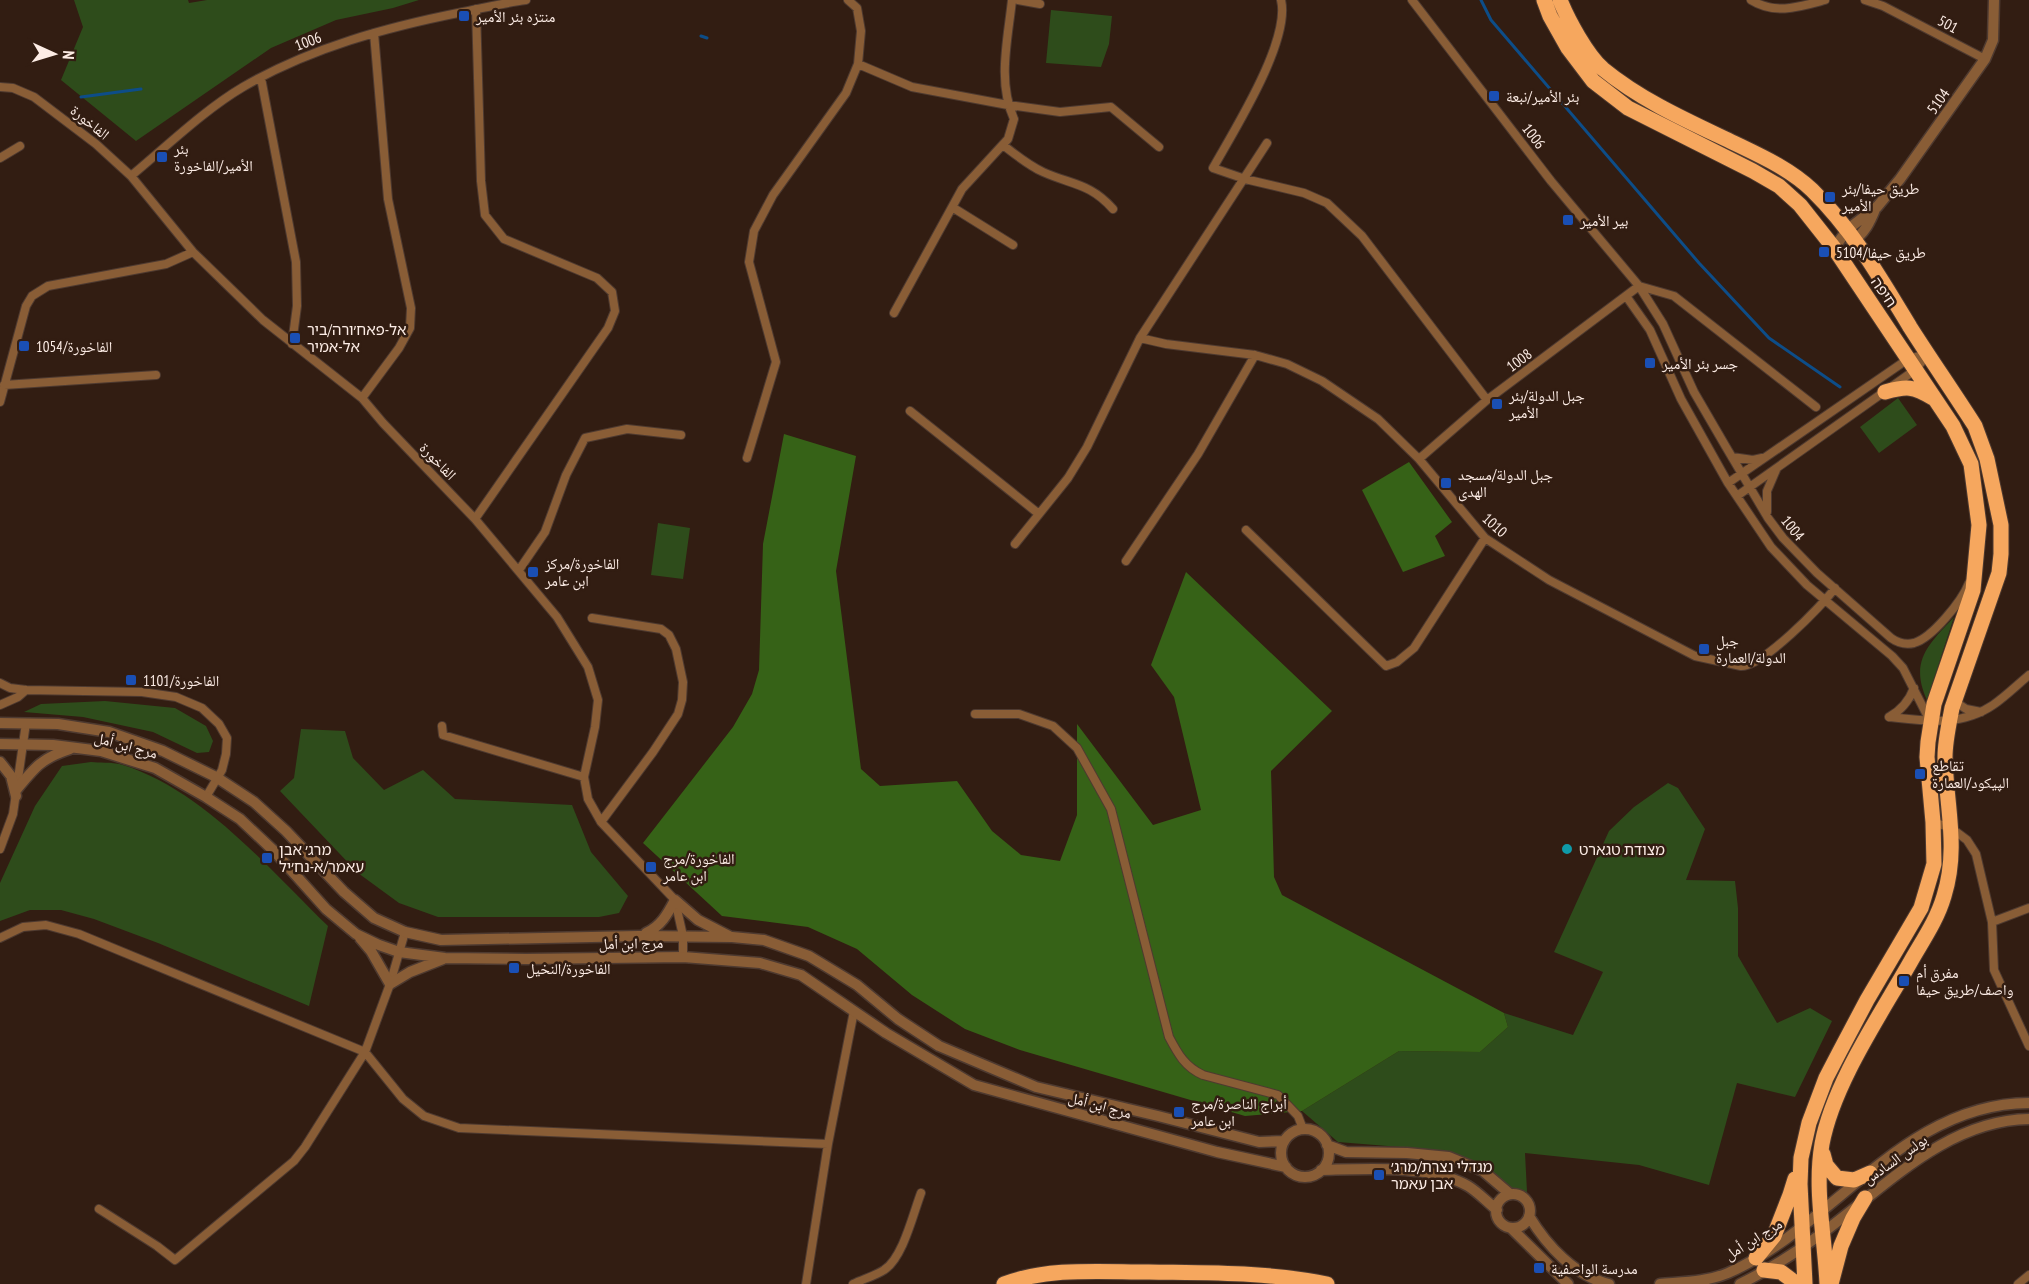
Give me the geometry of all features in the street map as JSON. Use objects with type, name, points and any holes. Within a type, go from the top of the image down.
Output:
[{"type":"highway","name":"חיפה","points":[[1544,0],[1568,48],[1593,81],[1628,108],[1779,186],[1800,205],[1834,248],[1953,426],[1971,464],[1979,525],[1973,590],[1930,721],[1927,757],[1934,864],[1921,908],[1867,1000],[1826,1078],[1809,1123],[1805,1141]]},
{"type":"highway","name":"חיפה","points":[[1560,0],[1564,12],[1582,42],[1602,68],[1637,93],[1789,172],[1811,190],[1852,234],[1975,426],[1987,459],[2001,525],[2001,554],[1999,573],[1949,721],[1945,756],[1951,828],[1951,866],[1937,916],[1882,1009],[1856,1060],[1838,1097],[1824,1138]]},
{"type":"highway","points":[[1885,392],[1909,387],[1918,389],[1934,399]]},
{"type":"highway","points":[[1824,1138],[1822,1152],[1826,1165],[1837,1178],[1854,1180],[1869,1173]]},
{"type":"highway","points":[[1824,1138],[1820,1161],[1821,1211],[1829,1284]]},
{"type":"highway","points":[[1805,1141],[1801,1158],[1800,1184],[1805,1284]]},
{"type":"highway","points":[[1797,1284],[1781,1272],[1760,1264],[1784,1212],[1805,1141]]},
{"type":"highway","points":[[1829,1284],[1841,1246],[1865,1198]]},
{"type":"highway","points":[[1007,1283],[1039,1275],[1105,1272],[1246,1273],[1282,1276],[1327,1284]]},
{"type":"street","name":"1006","points":[[131,176],[241,88],[289,63],[374,33],[423,20],[523,0]]},
{"type":"street","points":[[747,458],[776,362],[749,262],[754,231],[773,195],[846,93],[858,64],[861,31],[857,8],[848,0]]},
{"type":"street","points":[[894,313],[962,189],[1008,139],[1014,119],[1008,105],[1004,75],[1012,0]]},
{"type":"street","points":[[1018,0],[1040,4]]},
{"type":"street","points":[[1281,0],[1278,33],[1270,60],[1255,93],[1213,168],[1304,193],[1327,203],[1362,236],[1487,400]]},
{"type":"street","name":"1006","points":[[1412,0],[1551,181],[1639,286]]},
{"type":"street","points":[[1750,0],[1776,10],[1791,9],[1825,0]]},
{"type":"street","name":"501","points":[[1865,0],[1883,6],[1985,59]]},
{"type":"street","name":"5104","points":[[1834,248],[1852,234],[1900,179],[1985,59],[1993,40],[1994,0]]},
{"type":"street","points":[[475,519],[608,328],[615,311],[612,292],[597,278],[504,239],[485,215],[481,181],[476,9]]},
{"type":"street","points":[[362,398],[399,348],[410,328],[411,308],[388,199],[374,33]]},
{"type":"street","points":[[858,64],[912,87],[1008,105],[1060,112],[1111,106],[1159,147]]},
{"type":"street","points":[[261,78],[296,262],[297,306],[292,344]]},
{"type":"street","name":"الفاخورة","points":[[0,87],[13,88],[34,98],[73,126],[131,176],[193,252],[263,320],[362,398],[475,519],[519,570],[557,617],[588,667],[598,700],[596,727],[585,777],[588,799],[601,822],[675,900]]},
{"type":"street","points":[[1015,544],[1068,478],[1087,447],[1140,338],[1267,143]]},
{"type":"street","points":[[1003,145],[1022,161],[1041,171],[1089,188],[1113,209]]},
{"type":"street","points":[[0,158],[20,146]]},
{"type":"street","points":[[952,207],[1013,245]]},
{"type":"street","points":[[0,402],[21,319],[32,296],[48,286],[166,264],[193,252]]},
{"type":"street","points":[[1639,286],[1674,296],[1816,407]]},
{"type":"street","name":"1008","points":[[1419,459],[1487,400],[1639,286]]},
{"type":"street","name":"1004","points":[[1639,286],[1664,324],[1694,392],[1768,518],[1798,555],[1896,642],[1915,643],[1930,633],[1954,607],[1967,588],[1978,551]]},
{"type":"street","name":"1004","points":[[1626,296],[1650,330],[1681,399],[1728,483],[1771,548],[1787,566],[1893,656],[1903,668],[1930,721]]},
{"type":"street","name":"1010","points":[[1140,338],[1166,344],[1255,355],[1287,364],[1322,381],[1378,419],[1419,459],[1485,538],[1549,580],[1695,656],[1747,667],[1756,663],[1794,631],[1835,588]]},
{"type":"street","points":[[1728,483],[1928,354]]},
{"type":"street","points":[[1126,561],[1198,454],[1255,355]]},
{"type":"street","points":[[1737,496],[1885,392],[1911,365]]},
{"type":"street","points":[[4,385],[156,375]]},
{"type":"street","points":[[910,411],[1040,514]]},
{"type":"street","points":[[519,570],[545,532],[567,475],[585,438],[627,429],[681,435]]},
{"type":"street","points":[[1732,457],[1753,460],[1765,458]]},
{"type":"street","points":[[1768,518],[1767,490],[1777,468]]},
{"type":"street","points":[[1246,530],[1386,666],[1397,662],[1414,648],[1485,538]]},
{"type":"street","points":[[592,618],[660,629],[669,635],[676,649],[683,682],[678,714],[653,753],[601,822]]},
{"type":"street","points":[[1914,688],[1903,707],[1889,717],[1949,721],[1973,716],[1994,704],[2029,675]]},
{"type":"street","points":[[0,684],[26,690],[142,692],[176,697],[202,708],[219,724],[227,738],[222,770],[206,796]]},
{"type":"street","points":[[0,705],[18,697],[26,690]]},
{"type":"street","points":[[1954,701],[1966,710],[1981,712]]},
{"type":"street","points":[[975,714],[1019,714],[1053,726],[1077,748],[1111,809],[1169,1037],[1179,1057],[1191,1070],[1203,1075],[1278,1095],[1298,1116],[1303,1129]]},
{"type":"street","name":"مرج ابن أمل","points":[[0,723],[58,724],[109,732],[163,751],[216,777],[254,802],[278,823],[344,892],[374,918],[405,932],[441,940],[639,936],[764,940],[809,956],[857,985],[898,1019],[939,1046],[1036,1087],[1258,1142],[1284,1141]]},
{"type":"street","points":[[0,849],[13,814],[26,723]]},
{"type":"street","points":[[442,726],[443,735],[585,777]]},
{"type":"street","name":"مرج ابن أمل","points":[[0,744],[101,751],[155,768],[206,796],[240,819],[326,909],[356,934],[399,952],[445,958],[683,957],[760,963],[801,975],[920,1054],[974,1085],[1195,1146],[1286,1167]]},
{"type":"street","points":[[16,793],[33,770],[51,755],[73,748]]},
{"type":"street","points":[[0,762],[10,776],[16,793]]},
{"type":"street","points":[[1933,822],[1951,828],[1966,840],[1976,854],[1992,922],[1994,970],[2029,1046]]},
{"type":"street","points":[[639,936],[657,928],[667,916],[675,900]]},
{"type":"street","points":[[675,900],[683,936],[683,957]]},
{"type":"street","points":[[675,900],[698,920],[732,938]]},
{"type":"street","points":[[1992,922],[2029,908]]},
{"type":"street","points":[[0,938],[23,927],[46,926],[79,934],[365,1053],[402,1099],[424,1116],[459,1128],[828,1144]]},
{"type":"street","points":[[99,1209],[175,1260],[294,1161],[365,1053],[390,984],[405,932]]},
{"type":"street","points":[[356,934],[372,951],[390,984]]},
{"type":"street","points":[[390,984],[410,972],[445,958]]},
{"type":"street","points":[[808,1284],[828,1144],[854,1011]]},
{"type":"street","name":"بولس السادس","points":[[1821,1211],[1911,1141],[1954,1118],[2000,1106],[2029,1102]]},
{"type":"street","name":"بولس السادس","points":[[1823,1233],[1865,1198],[1918,1159],[1943,1144],[1996,1123],[2029,1119]]},
{"type":"street","points":[[1321,1170],[1328,1156],[1327,1145],[1320,1135],[1314,1130],[1303,1129],[1290,1134],[1284,1141],[1281,1156],[1286,1167],[1294,1174],[1309,1176],[1321,1170],[1410,1170],[1444,1176],[1468,1186],[1497,1210]]},
{"type":"street","points":[[1327,1145],[1346,1152],[1407,1153],[1449,1157],[1483,1171],[1510,1194]]},
{"type":"street","points":[[853,1284],[885,1269],[892,1261],[901,1247],[921,1193]]},
{"type":"street","points":[[1511,1228],[1522,1225],[1530,1211],[1526,1200],[1516,1194],[1510,1194],[1502,1199],[1496,1214],[1502,1223],[1511,1228],[1568,1284]]},
{"type":"street","name":"مرج ابن أمل","points":[[1740,1284],[1821,1211]]},
{"type":"street","points":[[1529,1216],[1561,1257],[1592,1280],[1608,1284]]},
{"type":"street","name":"مرج ابن أمل","points":[[1660,1284],[1707,1279],[1760,1264],[1803,1247],[1823,1233]]},
{"type":"street","points":[[2018,1284],[2029,1275]]},
{"type":"green space","points":[[74,0],[188,0],[189,3],[207,0],[419,0],[336,20],[271,48],[136,141],[61,80],[83,27]]},
{"type":"green space","points":[[1051,10],[1112,16],[1109,44],[1101,67],[1046,63]]},
{"type":"green space","points":[[1898,398],[1917,425],[1879,453],[1860,427]]},
{"type":"green space","points":[[784,434],[856,456],[836,571],[861,769],[880,786],[957,781],[992,831],[1021,855],[1060,861],[1077,815],[1077,724],[1153,825],[1201,810],[1174,697],[1151,665],[1186,572],[1332,711],[1271,771],[1274,877],[1282,895],[1504,1013],[1508,1027],[1480,1052],[1399,1051],[1302,1111],[1245,1116],[1020,1050],[965,1029],[912,995],[857,949],[808,927],[722,916],[643,843],[733,727],[752,694],[759,670],[763,544]]},
{"type":"green space","points":[[1409,462],[1452,522],[1435,536],[1445,556],[1403,572],[1362,490]]},
{"type":"green space","points":[[658,523],[690,528],[683,579],[651,575]]},
{"type":"green space","points":[[1954,617],[1927,700],[1920,674],[1924,654]]},
{"type":"green space","points":[[105,701],[175,708],[206,726],[213,741],[209,752],[197,753],[153,732],[83,717],[24,712],[41,704]]},
{"type":"green space","points":[[301,729],[345,731],[353,758],[384,790],[423,770],[455,799],[572,805],[591,852],[628,896],[619,913],[599,917],[438,917],[399,903],[358,873],[280,791],[294,778]]},
{"type":"green space","points":[[91,762],[123,765],[152,777],[180,793],[233,834],[328,926],[309,1006],[94,919],[61,910],[30,910],[0,921],[0,883],[35,806],[62,766]]},
{"type":"green space","points":[[1668,783],[1678,788],[1705,829],[1686,880],[1735,881],[1738,908],[1738,956],[1777,1023],[1810,1008],[1832,1021],[1795,1097],[1737,1083],[1709,1185],[1639,1165],[1525,1153],[1527,1192],[1509,1191],[1459,1156],[1400,1147],[1338,1142],[1302,1111],[1399,1051],[1480,1052],[1508,1027],[1504,1013],[1573,1035],[1603,972],[1554,952],[1609,831],[1634,807]]},
{"type":"waterway","points":[[1481,0],[1491,20],[1699,263],[1769,338],[1840,387]]},
{"type":"waterway","points":[[701,36],[707,38]]},
{"type":"waterway","points":[[81,97],[141,89]]},
{"type":"place","name":"منتزه بئر الأمير","points":[[464,16]]},
{"type":"place","name":"بئر الأمير/نبعة","points":[[1494,96]]},
{"type":"place","name":"بئر الأمير/الفاخورة","points":[[162,157]]},
{"type":"place","name":"طريق حيفا/بئر الأمير","points":[[1830,197]]},
{"type":"place","name":"بير الأمير","points":[[1568,220]]},
{"type":"place","name":"طريق حيفا/5104","points":[[1824,252]]},
{"type":"place","name":"אל-פאח׳ורה/ביר אל-אמיר","points":[[295,338]]},
{"type":"place","name":"الفاخورة/1054","points":[[24,346]]},
{"type":"place","name":"جسر بئر الأمير","points":[[1650,363]]},
{"type":"place","name":"جبل الدولة/بئر الأمير","points":[[1497,404]]},
{"type":"place","name":"جبل الدولة/مسجد الهدى","points":[[1446,483]]},
{"type":"place","name":"الفاخورة/مركز ابن عامر","points":[[533,572]]},
{"type":"place","name":"جبل الدولة/العمارة","points":[[1704,649]]},
{"type":"place","name":"الفاخورة/1101","points":[[131,680]]},
{"type":"place","name":"تقاطع الپيكود/العمارة","points":[[1920,774]]},
{"type":"place","name":"מצודת טגארט","points":[[1567,849]]},
{"type":"place","name":"מרג׳ אבן עאמר/א-נח׳יל","points":[[267,858]]},
{"type":"place","name":"الفاخورة/مرج ابن عامر","points":[[651,867]]},
{"type":"place","name":"الفاخورة/النخيل","points":[[514,968]]},
{"type":"place","name":"مفرق أم واصف/طريق حيفا","points":[[1904,981]]},
{"type":"place","name":"أبراج الناصرة/مرج ابن عامر","points":[[1179,1112]]},
{"type":"place","name":"מגדלי נצרת/מרג׳ אבן עאמר","points":[[1379,1175]]},
{"type":"place","name":"مدرسة الواصفية","points":[[1539,1268]]}]
